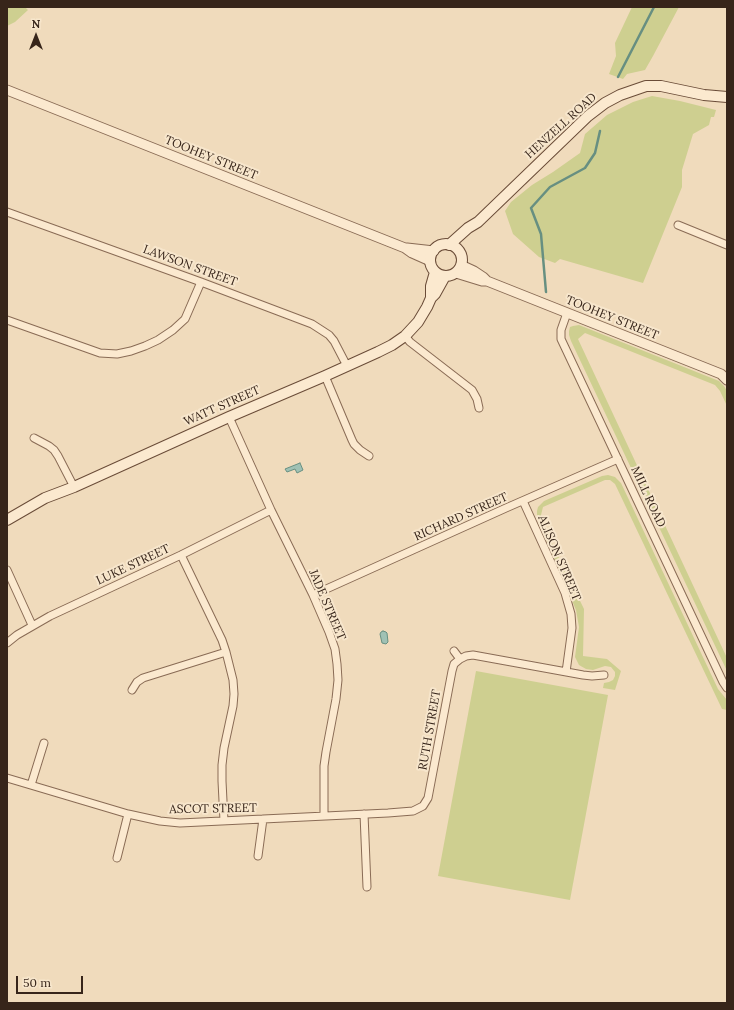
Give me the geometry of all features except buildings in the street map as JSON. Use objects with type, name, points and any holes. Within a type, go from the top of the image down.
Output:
[{"type":"main road","name":"HENZELL ROAD","points":[[449,245],[468,228],[478,222],[588,116],[605,103],[620,95],[646,86],[661,86],[704,95],[727,96]]},
{"type":"main road","name":"HENZELL ROAD","points":[[459,251],[478,222]]},
{"type":"main road","points":[[449,245],[454,247],[459,251],[462,257],[459,269],[451,276],[440,275],[435,272],[430,261],[434,251],[441,246],[449,245]]},
{"type":"main road","name":"WATT STREET","points":[[431,298],[431,286],[435,272]]},
{"type":"main road","name":"WATT STREET","points":[[7,520],[45,498],[325,376],[392,345],[405,336],[418,322],[445,276]]},
{"type":"street","name":"TOOHEY STREET","points":[[7,90],[405,248],[412,253],[430,261]]},
{"type":"street","name":"LAWSON STREET","points":[[7,212],[202,282],[312,324],[334,341],[347,366]]},
{"type":"street","points":[[678,226],[727,245]]},
{"type":"street","name":"TOOHEY STREET","points":[[405,248],[434,251]]},
{"type":"street","name":"TOOHEY STREET","points":[[459,269],[478,280],[487,281],[721,374],[727,380]]},
{"type":"street","points":[[7,320],[100,352],[117,354],[145,346],[158,340],[173,330],[185,319],[202,282]]},
{"type":"street","name":"MILL ROAD","points":[[567,313],[561,330],[561,339],[727,688]]},
{"type":"street","points":[[405,336],[410,342],[472,390],[478,399],[479,408]]},
{"type":"street","points":[[325,376],[352,440],[360,450],[369,456]]},
{"type":"street","name":"JADE STREET","points":[[229,417],[271,510],[313,595],[335,649],[338,680],[326,752],[324,816]]},
{"type":"street","points":[[34,438],[54,450],[74,486]]},
{"type":"street","name":"RICHARD STREET","points":[[313,595],[522,501],[618,460]]},
{"type":"street","name":"ALISON STREET","points":[[522,501],[565,593],[571,614],[572,628],[566,672]]},
{"type":"street","name":"LUKE STREET","points":[[7,643],[32,625],[181,555],[271,510]]},
{"type":"street","points":[[181,555],[222,640],[233,680],[233,706],[222,765],[224,821]]},
{"type":"street","points":[[7,570],[32,625]]},
{"type":"street","points":[[454,651],[460,658],[473,655],[592,676],[604,675]]},
{"type":"street","points":[[132,690],[137,682],[143,678],[226,652]]},
{"type":"street","name":"RUTH STREET","points":[[423,806],[428,798],[430,789],[452,671],[454,664],[460,658]]},
{"type":"street","points":[[31,785],[44,743]]},
{"type":"street","name":"ASCOT STREET","points":[[7,778],[128,814],[160,821],[180,823],[405,812],[413,811],[423,806]]},
{"type":"street","points":[[117,858],[128,814]]},
{"type":"street","points":[[364,814],[367,887]]},
{"type":"street","points":[[258,856],[263,819]]},
{"type":"green space","points":[[7,7],[25,7],[28,10],[15,22],[7,26]]},
{"type":"green space","points":[[632,7],[679,7],[645,70],[627,74],[623,79],[609,74],[616,56],[615,43]]},
{"type":"green space","points":[[652,96],[716,110],[714,117],[711,117],[709,125],[693,134],[682,170],[682,187],[643,283],[560,259],[555,263],[539,257],[513,234],[505,211],[511,202],[532,185],[580,153],[585,134],[607,115],[633,102]]},
{"type":"green space","points":[[579,325],[719,381],[727,391],[727,406],[720,391],[715,385],[585,333],[578,339],[727,658],[727,671],[571,341],[569,335],[570,327]]},
{"type":"green space","points":[[608,475],[615,477],[621,483],[718,689],[727,700],[727,710],[722,709],[615,484],[610,480],[605,480],[543,507],[540,519],[584,609],[583,656],[607,659],[621,671],[615,690],[603,688],[604,683],[613,680],[615,676],[615,672],[611,667],[605,666],[593,670],[586,669],[579,665],[575,657],[579,627],[576,610],[537,518],[537,511],[538,507],[544,501],[602,476]]},
{"type":"green space","points":[[476,671],[608,695],[570,900],[438,876]]},
{"type":"shaded area","points":[[300,463],[303,470],[297,473],[295,469],[287,472],[285,469]]},
{"type":"shaded area","points":[[383,631],[387,633],[388,642],[386,644],[382,643],[380,634]]},
{"type":"waterway","points":[[618,77],[654,7]]},
{"type":"waterway","points":[[546,292],[541,234],[531,208],[550,187],[585,168],[595,153],[600,131]]}]
